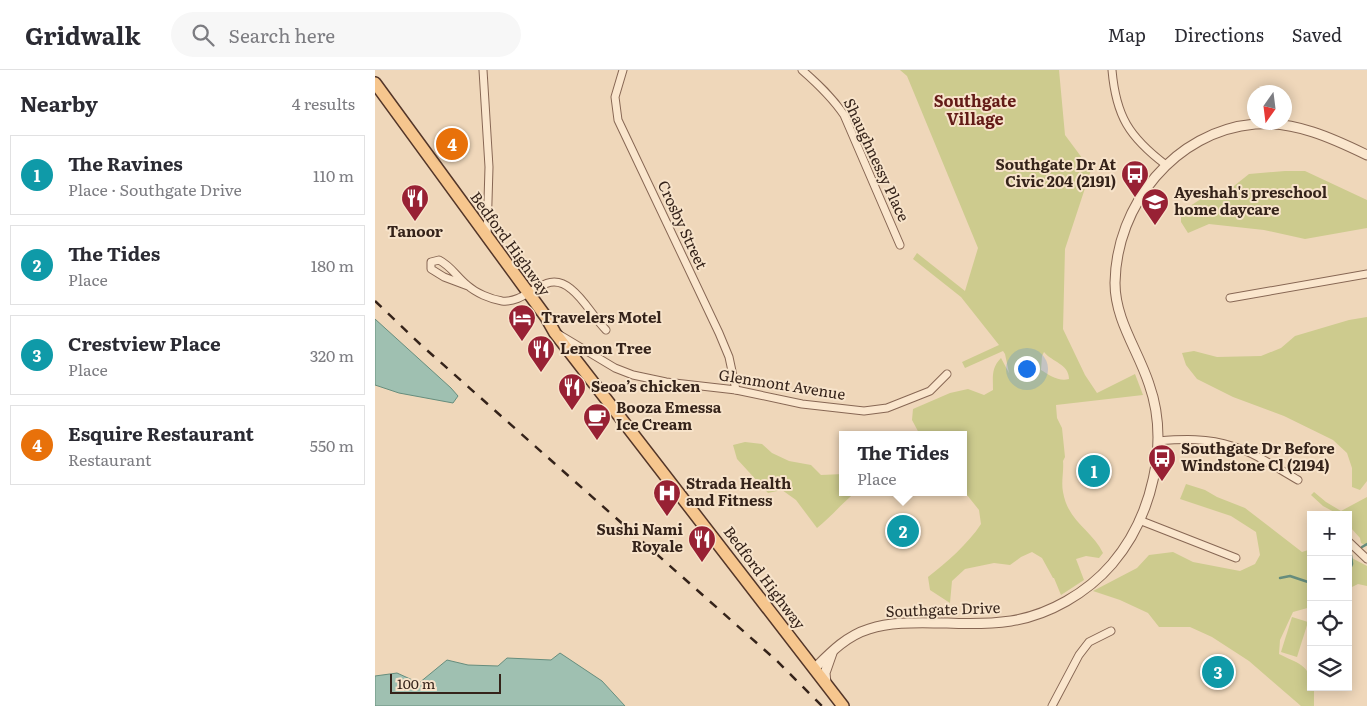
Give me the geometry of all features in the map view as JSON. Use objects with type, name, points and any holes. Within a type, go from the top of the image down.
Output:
[{"type":"main road","name":"Bedford Highway","points":[[375,83],[555,333],[843,706]]},
{"type":"street","points":[[483,70],[489,167],[487,238]]},
{"type":"street","name":"Crosby Street","points":[[623,70],[615,97],[618,120],[719,333],[729,357],[736,390]]},
{"type":"street","name":"Shaughnessy Place","points":[[802,70],[835,101],[843,115],[900,245]]},
{"type":"street","points":[[1112,70],[1117,103],[1127,125],[1140,144],[1166,165]]},
{"type":"street","name":"Southgate Drive","points":[[814,669],[834,649],[850,638],[867,630],[886,625],[919,622],[986,623],[1011,621],[1045,610],[1075,596],[1092,584],[1112,564],[1135,530],[1139,520],[1156,467],[1158,441],[1156,405],[1149,383],[1122,320],[1115,295],[1117,259],[1123,235],[1135,205],[1148,185],[1166,165],[1193,144],[1223,131],[1255,124],[1292,126],[1329,137],[1367,155]]},
{"type":"street","points":[[468,286],[447,264],[439,260],[431,262],[431,269],[444,277],[501,301],[515,301],[550,282],[564,283],[579,295],[606,330]]},
{"type":"street","points":[[1230,298],[1367,274]]},
{"type":"street","name":"Glenmont Avenue","points":[[555,333],[588,350],[615,368],[633,375],[666,382],[736,390],[802,404],[864,411],[887,408],[930,390],[947,374]]},
{"type":"street","points":[[1158,441],[1186,439],[1210,441],[1233,446],[1298,480]]},
{"type":"street","points":[[1139,520],[1236,558]]},
{"type":"street","points":[[1352,545],[1367,559]]},
{"type":"street","points":[[1053,706],[1079,655],[1089,642],[1111,631]]},
{"type":"street","points":[[826,684],[825,673],[827,664],[834,649]]},
{"type":"shaded area","points":[[900,70],[1059,70],[1065,135],[1091,170],[1065,249],[1063,329],[1085,375],[1097,393],[1135,374],[1143,395],[1056,405],[1057,418],[1062,428],[1065,457],[1063,461],[1062,484],[1066,502],[1075,518],[1093,538],[1103,553],[1099,558],[1086,556],[1076,559],[1084,580],[1061,595],[1054,578],[1042,558],[1032,552],[1010,565],[994,563],[965,569],[952,581],[950,603],[930,590],[928,577],[964,546],[981,524],[979,510],[967,495],[967,431],[918,431],[912,420],[913,409],[950,393],[968,389],[984,395],[993,390],[994,369],[1001,358],[1009,373],[1003,351],[965,368],[962,362],[999,345],[961,297],[913,259],[917,253],[965,291],[978,248],[907,76]],"holes":[[[1044,352],[1063,367],[1069,379],[1058,379],[1041,370]]]},
{"type":"shaded area","points":[[1305,171],[1367,200],[1367,228],[1305,239],[1264,230],[1209,224],[1188,233],[1181,222],[1181,212],[1210,193],[1224,194],[1249,174]]},
{"type":"shaded area","points":[[1367,317],[1367,481],[1360,490],[1352,487],[1352,468],[1347,453],[1333,440],[1284,416],[1233,397],[1197,379],[1186,365],[1182,353],[1194,351],[1217,357],[1261,356],[1281,348],[1295,336],[1349,320]]},
{"type":"shaded area","points":[[375,319],[451,388],[458,396],[453,403],[399,393],[375,385]]},
{"type":"shaded area","points":[[745,442],[762,444],[772,453],[789,461],[811,465],[821,475],[839,474],[839,496],[852,496],[817,528],[796,500],[782,490],[768,493],[737,459],[733,445]]},
{"type":"shaded area","points":[[1186,484],[1205,490],[1245,508],[1302,552],[1307,550],[1307,608],[1293,612],[1280,640],[1279,654],[1297,662],[1307,672],[1307,691],[1314,691],[1314,706],[1301,706],[1249,661],[1212,637],[1190,627],[1159,627],[1148,613],[1120,600],[1093,591],[1137,568],[1149,555],[1173,552],[1193,562],[1240,571],[1255,564],[1260,555],[1256,532],[1231,516],[1180,499]]},
{"type":"shaded area","points":[[1314,492],[1341,511],[1332,511],[1323,506],[1311,495]]},
{"type":"shaded area","points":[[1367,497],[1367,546],[1361,543],[1360,538],[1352,529],[1352,511],[1341,511]]},
{"type":"shaded area","points":[[1352,558],[1367,566],[1367,586],[1358,584],[1352,587]]},
{"type":"shaded area","points":[[1292,617],[1307,622],[1297,657],[1281,652]]},
{"type":"shaded area","points":[[560,653],[602,681],[625,706],[375,706],[375,676],[397,673],[419,683],[447,660],[468,665],[498,666],[507,658],[551,660]]},
{"type":"waterway","points":[[1362,547],[1367,544]]},
{"type":"waterway","points":[[1280,578],[1290,576],[1307,582]]},
{"type":"railway","points":[[375,301],[420,344],[777,661],[822,706]]},
{"type":"place","name":"Esquire Restaurant","points":[[452,144]]},
{"type":"place","name":"Southgate Dr At Civic 204 (2191)","points":[[1135,198]]},
{"type":"place","name":"Tanoor","points":[[415,222]]},
{"type":"place","name":"Ayeshah's preschool home daycare","points":[[1155,226]]},
{"type":"place","name":"Travelers Motel","points":[[522,342]]},
{"type":"place","name":"Lemon Tree","points":[[541,373]]},
{"type":"place","name":"Seoa’s chicken","points":[[572,411]]},
{"type":"place","name":"Booza Emessa Ice Cream","points":[[597,441]]},
{"type":"place","name":"The Ravines","points":[[1094,471]]},
{"type":"place","name":"Southgate Dr Before Windstone Cl (2194)","points":[[1162,482]]},
{"type":"place","name":"Strada Health and Fitness","points":[[667,517]]},
{"type":"place","name":"The Tides","points":[[903,531]]},
{"type":"place","name":"Sushi Nami Royale","points":[[702,563]]},
{"type":"place","name":"Crestview Place","points":[[1218,672]]},
{"type":"district","name":"Southgate Village","points":[[975,110]]}]
